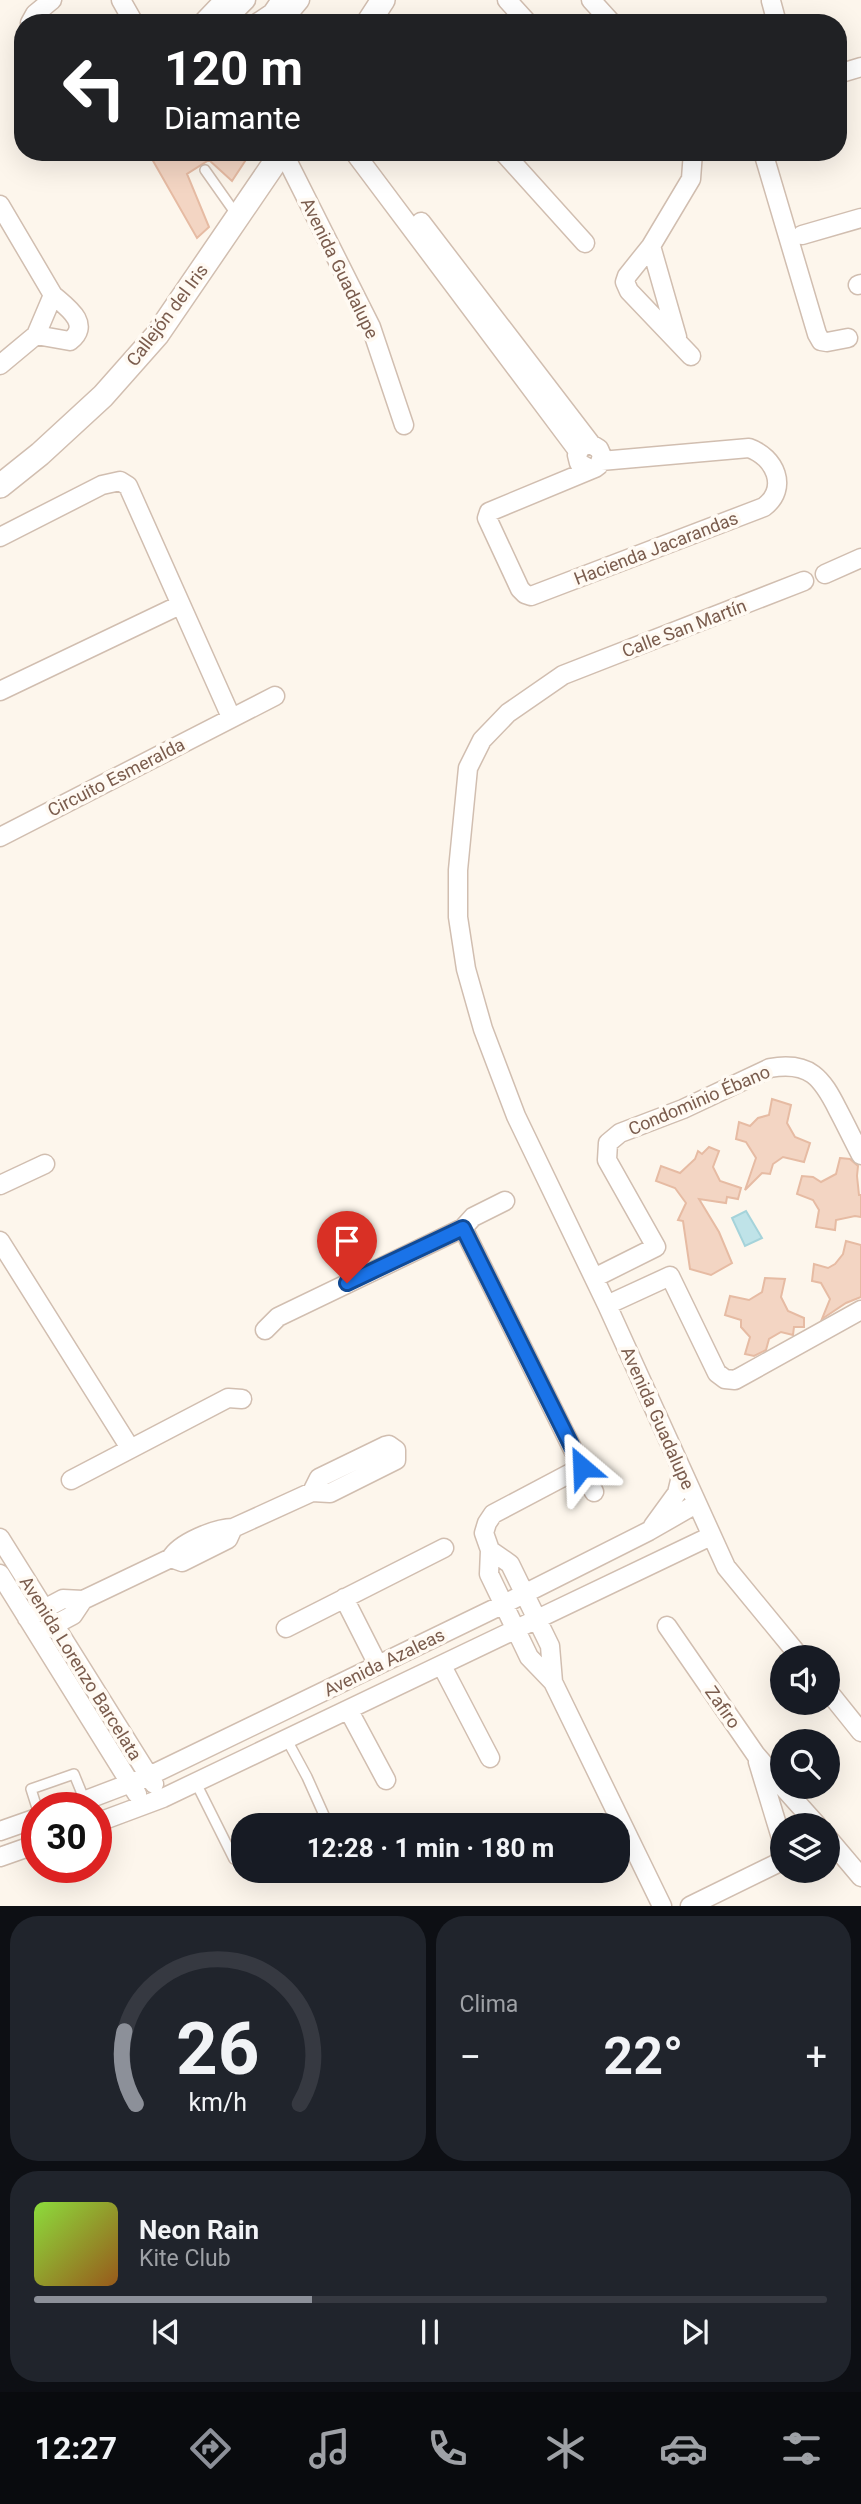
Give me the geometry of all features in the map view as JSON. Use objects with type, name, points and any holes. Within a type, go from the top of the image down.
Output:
[{"type":"street","points":[[35,14],[51,0]]},
{"type":"street","points":[[211,14],[224,0]]},
{"type":"street","points":[[232,14],[247,0]]},
{"type":"street","points":[[270,14],[281,0]]},
{"type":"street","points":[[289,14],[300,0]]},
{"type":"street","points":[[507,0],[519,14]]},
{"type":"street","points":[[591,0],[604,14]]},
{"type":"street","name":"Callejón del Iris","points":[[0,486],[40,454],[112,386],[157,335],[276,161]]},
{"type":"street","name":"Avenida Guadalupe","points":[[287,161],[370,327],[404,425]]},
{"type":"street","points":[[361,161],[585,448],[579,463],[595,465]]},
{"type":"street","points":[[374,161],[507,345]]},
{"type":"street","points":[[511,161],[585,243]]},
{"type":"street","points":[[691,356],[629,291],[625,282],[651,246],[691,179],[692,161]]},
{"type":"street","points":[[766,161],[817,334],[821,341],[827,342],[848,338]]},
{"type":"street","points":[[0,205],[53,295],[75,314],[78,322],[78,331],[70,341],[36,335]]},
{"type":"street","points":[[802,235],[861,218]]},
{"type":"street","points":[[651,246],[677,339]]},
{"type":"street","points":[[0,365],[36,335],[53,295]]},
{"type":"street","name":"Hacienda Jacarandas","points":[[749,448],[764,456],[772,465],[778,474],[778,485],[771,502],[764,507],[531,596],[525,594],[520,589],[487,518],[489,512],[595,465],[749,448]]},
{"type":"street","points":[[0,537],[102,485],[120,481],[132,492],[231,717]]},
{"type":"street","points":[[825,574],[861,558]]},
{"type":"street","name":"Calle San Martín","points":[[541,1163],[516,1116],[483,1029],[466,969],[458,917],[458,870],[465,788],[468,768],[475,751],[499,720],[563,675],[804,581]]},
{"type":"street","points":[[0,691],[180,605]]},
{"type":"street","name":"Circuito Esmeralda","points":[[0,837],[275,696]]},
{"type":"street","name":"Condominio Ébano","points":[[594,1278],[656,1247],[607,1160],[608,1143],[620,1133],[683,1108],[770,1068],[785,1065],[801,1067],[815,1075],[826,1086],[861,1155]]},
{"type":"street","name":"Avenida Guadalupe","points":[[541,1163],[726,1567],[790,1645]]},
{"type":"street","points":[[0,1185],[45,1164]]},
{"type":"street","points":[[265,1330],[278,1317],[463,1228],[472,1217],[505,1201]]},
{"type":"street","points":[[463,1228],[594,1492]]},
{"type":"street","points":[[0,1241],[130,1448]]},
{"type":"street","points":[[607,1306],[670,1276],[717,1373],[730,1380],[735,1380],[861,1310]]},
{"type":"street","points":[[71,1479],[228,1398],[242,1399]]},
{"type":"street","points":[[582,1467],[493,1514],[484,1534],[490,1550],[489,1574],[529,1657],[554,1682],[663,1906]]},
{"type":"street","points":[[649,1531],[677,1493],[682,1472]]},
{"type":"street","points":[[27,1619],[73,1615],[83,1600],[171,1558],[182,1562],[228,1539],[233,1528],[312,1492]]},
{"type":"street","name":"Avenida Azaleas","points":[[109,1792],[149,1776],[504,1604],[649,1531],[696,1504]]},
{"type":"street","name":"Avenida Azaleas","points":[[112,1817],[196,1783],[711,1536]]},
{"type":"street","name":"Avenida Lorenzo Barcelata","points":[[0,1538],[6,1562],[49,1617],[163,1798]]},
{"type":"street","points":[[619,1546],[633,1575]]},
{"type":"street","points":[[286,1628],[444,1548]]},
{"type":"street","points":[[490,1550],[510,1564],[538,1621],[550,1646],[554,1682]]},
{"type":"street","points":[[682,1552],[705,1555],[726,1567]]},
{"type":"street","name":"Avenida Lorenzo Barcelata","points":[[0,1574],[144,1805]]},
{"type":"street","points":[[344,1598],[379,1665]]},
{"type":"street","points":[[37,1634],[49,1617]]},
{"type":"street","name":"Zafiro","points":[[667,1626],[756,1755],[770,1771]]},
{"type":"street","points":[[415,1647],[435,1670],[490,1758]]},
{"type":"street","points":[[840,1706],[861,1732]]},
{"type":"street","points":[[349,1710],[386,1780]]},
{"type":"street","points":[[756,1755],[774,1813]]},
{"type":"street","name":"Zafiro","points":[[794,1799],[807,1813]]},
{"type":"street","points":[[7,1855],[3,1830],[21,1824]]},
{"type":"street","points":[[840,1853],[861,1877]]},
{"type":"street","points":[[690,1906],[770,1867]]},
{"type":"lane","points":[[205,170],[238,217]]},
{"type":"lane","points":[[287,1740],[323,1813]]},
{"type":"lane","points":[[32,1792],[31,1788],[75,1774],[82,1792]]},
{"type":"lane","points":[[196,1783],[231,1853]]},
{"type":"water","points":[[746,1211],[762,1238],[745,1246],[732,1218]]},
{"type":"building","points":[[153,161],[207,161],[187,174],[209,227],[197,238]]},
{"type":"building","points":[[210,161],[245,161],[232,181]]},
{"type":"building","points":[[772,1099],[791,1105],[787,1123],[795,1137],[810,1143],[804,1162],[783,1157],[773,1164],[770,1174],[762,1173],[745,1190],[756,1158],[746,1142],[736,1139],[739,1122],[750,1126],[758,1118],[769,1115]]},
{"type":"building","points":[[709,1147],[719,1151],[713,1167],[720,1181],[741,1188],[738,1199],[727,1197],[726,1203],[699,1199],[719,1232],[732,1263],[711,1275],[690,1269],[683,1221],[678,1220],[686,1203],[675,1188],[656,1181],[661,1166],[680,1173],[695,1159],[698,1151],[702,1154]]},
{"type":"building","points":[[840,1158],[850,1159],[858,1166],[861,1217],[836,1220],[835,1230],[816,1227],[819,1210],[813,1200],[797,1194],[802,1176],[813,1177],[821,1182],[836,1174]]},
{"type":"building","points":[[846,1241],[861,1245],[861,1297],[846,1303],[822,1319],[830,1299],[821,1283],[812,1281],[814,1264],[828,1268],[835,1264],[843,1254]]},
{"type":"building","points":[[765,1278],[785,1279],[781,1297],[788,1311],[804,1318],[804,1327],[794,1327],[793,1335],[781,1332],[769,1339],[766,1350],[754,1356],[745,1354],[750,1337],[741,1327],[741,1320],[725,1315],[730,1296],[749,1300],[762,1292]]},
{"type":"route","points":[[347,1283],[463,1228],[582,1467]]}]
